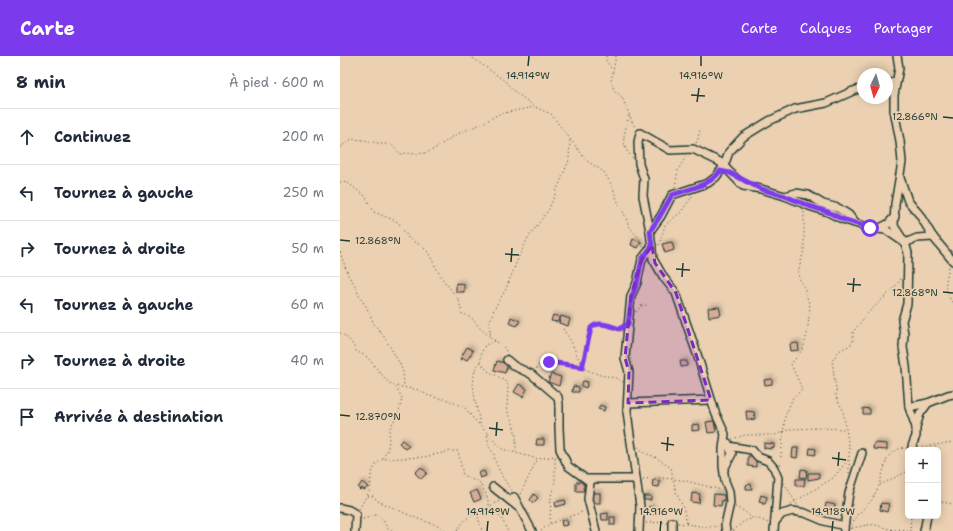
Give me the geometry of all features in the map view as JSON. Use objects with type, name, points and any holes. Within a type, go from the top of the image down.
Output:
[{"type":"street","points":[[897,56],[899,68],[894,95],[894,110],[900,141],[902,162],[895,204],[894,226],[905,243],[908,253],[907,304],[902,321],[904,334],[903,346],[909,407],[916,427]]},
{"type":"street","points":[[650,231],[672,195],[708,183],[716,177],[722,169],[729,152],[743,137],[769,121],[795,110],[826,103],[857,90]]},
{"type":"street","points":[[724,470],[732,454],[711,400],[676,293],[653,259],[654,248],[643,196],[644,179],[639,164],[638,142],[640,133],[670,150],[693,149],[720,162],[722,169],[730,173],[742,186],[761,189],[785,196],[828,212],[842,219],[886,230],[905,243]]},
{"type":"street","points":[[900,176],[908,201],[919,214],[933,237],[952,259]]},
{"type":"street","points":[[785,196],[796,193],[808,196],[823,204],[838,208],[856,223]]},
{"type":"street","points":[[879,229],[888,224],[895,216]]},
{"type":"street","points":[[905,243],[917,238],[933,237]]},
{"type":"street","points":[[639,530],[640,506],[631,442],[628,402],[629,372],[625,358],[632,296],[637,283],[642,259],[654,248]]},
{"type":"street","points":[[507,360],[514,366],[531,374],[558,397],[560,450],[568,466],[590,482],[588,499],[596,531]]},
{"type":"street","points":[[909,407],[928,404],[953,394]]},
{"type":"street","points":[[628,402],[711,400]]},
{"type":"street","points":[[912,447],[920,414],[928,404]]},
{"type":"street","points":[[725,528],[730,503],[724,470],[723,449],[726,440]]},
{"type":"street","points":[[726,440],[752,450],[758,457],[768,461],[774,468],[778,478],[774,527]]},
{"type":"street","points":[[847,530],[849,493],[862,453]]},
{"type":"street","points":[[587,479],[636,479]]},
{"type":"street","points":[[494,487],[520,508]]},
{"type":"street","points":[[514,497],[532,531]]},
{"type":"street","points":[[340,508],[349,510],[356,517],[355,531]]},
{"type":"street","points":[[774,527],[782,514],[793,511],[805,513],[824,521],[841,525],[847,530]]},
{"type":"street","points":[[924,531],[926,519]]},
{"type":"street","points":[[672,522],[672,531]]},
{"type":"path","points":[[470,56],[505,81],[515,92],[534,107],[551,114],[587,161],[604,172],[608,177],[629,226],[642,242],[644,256]]},
{"type":"path","points":[[606,56],[606,60],[612,71]]},
{"type":"path","points":[[616,56],[611,81],[614,90],[622,97],[633,124],[640,133]]},
{"type":"path","points":[[340,147],[352,139],[391,144],[400,154],[407,152],[416,154],[425,153],[433,150],[456,134],[481,124],[499,114],[534,107]]},
{"type":"path","points":[[630,115],[623,144],[627,152],[639,164]]},
{"type":"path","points":[[672,195],[676,185],[678,170],[683,160],[693,149],[698,139],[700,129]]},
{"type":"path","points":[[491,338],[490,324],[494,309],[506,289],[528,238],[549,209],[568,160],[570,139]]},
{"type":"path","points":[[340,182],[348,182],[365,196],[374,212],[398,222],[409,239],[422,246],[428,252],[441,277],[459,300],[462,314],[470,316],[475,320],[480,328],[503,346],[507,352],[507,360]]},
{"type":"path","points":[[654,248],[665,225],[668,221],[681,212],[693,195]]},
{"type":"path","points":[[780,466],[785,417],[793,397],[801,391],[802,388],[791,364],[803,349],[807,334],[810,307],[798,273],[804,250],[804,204]]},
{"type":"path","points":[[340,252],[348,275],[357,288],[358,294],[367,308],[374,324],[383,335],[400,364],[403,372],[404,387]]},
{"type":"path","points":[[952,259],[946,282],[946,293],[953,304]]},
{"type":"path","points":[[849,473],[849,446],[843,410],[836,398],[832,361],[839,351],[850,345],[853,340],[853,332],[866,314],[894,288],[908,269]]},
{"type":"path","points":[[582,368],[591,328],[594,325],[602,324],[619,329],[629,321],[641,306],[647,305]]},
{"type":"path","points":[[563,329],[571,341],[582,368]]},
{"type":"path","points":[[340,333],[349,337],[356,351],[367,357],[378,368],[389,383],[396,386],[419,390],[429,396],[448,400],[465,408],[502,449],[538,459],[555,456]]},
{"type":"path","points":[[481,425],[473,384],[475,369],[480,362],[481,354],[486,345],[496,341]]},
{"type":"path","points":[[480,362],[488,371],[504,380],[508,385],[507,410],[512,420],[516,435],[516,454]]},
{"type":"path","points":[[531,374],[540,364],[549,362],[577,366],[600,375],[616,378],[628,385]]},
{"type":"path","points":[[394,531],[387,528],[382,518],[376,516],[366,518],[356,517],[370,490],[371,475],[376,464],[383,458],[388,449],[390,428],[398,415],[402,398],[396,386]]},
{"type":"path","points":[[726,440],[746,436],[775,435],[790,429],[846,429]]},
{"type":"path","points":[[487,433],[489,447],[494,454],[495,461],[514,497],[520,494],[526,484],[532,468],[538,459]]},
{"type":"path","points":[[631,442],[671,468],[676,492],[683,507],[687,524]]},
{"type":"path","points":[[926,447],[953,442]]},
{"type":"path","points":[[847,530],[857,515],[872,500],[879,486],[887,458],[895,451],[901,448],[905,448]]},
{"type":"path","points":[[383,458],[424,456],[451,450],[458,451],[463,474],[470,479],[479,482],[486,494],[490,508],[502,519],[507,530],[509,531]]},
{"type":"path","points":[[555,456],[559,460]]},
{"type":"path","points":[[550,523],[551,496],[555,481],[555,456]]},
{"type":"path","points":[[789,506],[833,478],[848,460]]},
{"type":"path","points":[[879,486],[905,473]]},
{"type":"path","points":[[778,478],[784,484],[800,510],[805,513]]},
{"type":"path","points":[[636,479],[674,479],[697,483],[714,489],[729,491]]},
{"type":"path","points":[[367,496],[373,496],[378,502],[418,519],[437,525],[447,531]]},
{"type":"path","points":[[457,531],[468,517],[490,508],[492,504],[502,501]]},
{"type":"path","points":[[941,502],[953,504]]},
{"type":"path","points":[[730,503],[734,507],[744,511],[752,518]]},
{"type":"path","points":[[541,531],[550,523],[575,516],[590,508]]},
{"type":"path","points":[[477,513],[482,531]]},
{"type":"path","points":[[733,531],[743,522],[752,518],[764,520],[774,527]]},
{"type":"path","points":[[847,530],[865,525],[875,525],[881,528],[894,530],[908,529],[910,531],[911,519]]},
{"type":"path","points":[[639,530],[647,522],[672,522],[725,528]]},
{"type":"highlighted area","points":[[652,246],[655,263],[676,293],[711,400],[628,403],[629,372],[625,358],[631,296],[642,259]]},
{"type":"building","points":[[633,239],[641,242],[638,248],[631,245]]},
{"type":"building","points":[[672,242],[674,250],[665,253],[662,244]]},
{"type":"building","points":[[456,283],[464,284],[464,292],[456,292]]},
{"type":"building","points":[[719,307],[721,315],[709,317],[708,308]]},
{"type":"building","points":[[553,315],[559,317],[558,322],[551,321]]},
{"type":"building","points":[[561,316],[570,319],[568,326],[559,323]]},
{"type":"building","points":[[511,317],[520,321],[517,326],[509,323]]},
{"type":"building","points":[[798,343],[799,350],[791,351],[790,344]]},
{"type":"building","points":[[467,347],[473,351],[467,360],[463,358],[462,360],[460,359]]},
{"type":"building","points":[[497,361],[508,364],[505,373],[494,370]]},
{"type":"building","points":[[680,361],[687,361],[687,366],[681,367]]},
{"type":"building","points":[[551,374],[561,377],[559,386],[548,382]]},
{"type":"building","points":[[772,379],[772,384],[765,385],[764,380]]},
{"type":"building","points":[[583,381],[588,382],[586,388],[581,386]]},
{"type":"building","points":[[519,384],[527,389],[523,397],[514,392]]},
{"type":"building","points":[[573,386],[579,387],[579,392],[572,392]]},
{"type":"building","points":[[600,405],[605,407],[604,411],[598,409]]},
{"type":"building","points":[[863,408],[870,409],[870,414],[863,414]]},
{"type":"building","points":[[746,411],[754,412],[755,419],[747,420]]},
{"type":"building","points":[[714,421],[716,432],[708,433],[706,422]]},
{"type":"building","points":[[699,424],[700,430],[692,431],[692,425]]},
{"type":"building","points":[[537,439],[544,439],[544,445],[536,445]]},
{"type":"building","points":[[402,440],[409,446],[405,449],[399,443]]},
{"type":"building","points":[[764,443],[774,444],[774,448],[764,448]]},
{"type":"building","points":[[874,443],[887,444],[887,450],[873,449]]},
{"type":"building","points":[[793,448],[798,448],[797,458],[792,457]]},
{"type":"building","points":[[810,448],[816,449],[815,455],[809,454]]},
{"type":"building","points":[[748,456],[756,456],[756,467],[748,466]]},
{"type":"building","points":[[421,467],[427,473],[421,479],[415,473]]},
{"type":"building","points":[[801,469],[807,470],[806,478],[800,477]]},
{"type":"building","points":[[484,471],[486,476],[480,478],[478,473]]},
{"type":"building","points":[[808,473],[819,473],[819,478],[808,480]]},
{"type":"building","points":[[796,479],[805,479],[804,486],[796,486]]},
{"type":"building","points":[[653,480],[660,481],[659,487],[652,486]]},
{"type":"building","points":[[362,482],[368,487],[364,490],[362,488],[360,490],[358,488]]},
{"type":"building","points":[[576,482],[583,482],[583,485],[585,485],[585,487],[583,487],[584,491],[576,491]]},
{"type":"building","points":[[751,484],[752,489],[746,489],[746,485]]},
{"type":"building","points":[[477,490],[481,499],[474,502],[470,493]]},
{"type":"building","points":[[591,493],[600,493],[600,503],[591,503]]},
{"type":"building","points":[[692,493],[700,494],[699,503],[691,502]]},
{"type":"building","points":[[534,494],[538,498],[533,503],[530,500]]},
{"type":"building","points":[[714,494],[724,495],[724,501],[722,500],[721,506],[713,505]]},
{"type":"building","points":[[761,495],[767,497],[765,504],[762,504],[763,502],[759,501]]},
{"type":"building","points":[[644,496],[651,496],[651,500],[644,500]]},
{"type":"building","points":[[565,500],[566,504],[556,507],[555,502]]},
{"type":"building","points":[[826,503],[835,505],[834,511],[825,509]]},
{"type":"building","points":[[881,503],[889,504],[887,512],[880,510]]},
{"type":"building","points":[[648,507],[653,507],[654,514],[648,514]]},
{"type":"building","points":[[608,513],[608,520],[602,520],[601,514]]},
{"type":"building","points":[[610,517],[615,517],[615,525],[610,525]]},
{"type":"building","points":[[567,520],[568,525],[562,526],[561,521]]},
{"type":"route","points":[[549,362],[582,368],[591,328],[594,325],[602,324],[619,329],[628,324],[632,296],[637,283],[642,259],[652,246],[650,231],[672,195],[708,183],[716,177],[720,171],[730,173],[761,189],[785,196],[828,212],[842,219],[870,228]]}]
